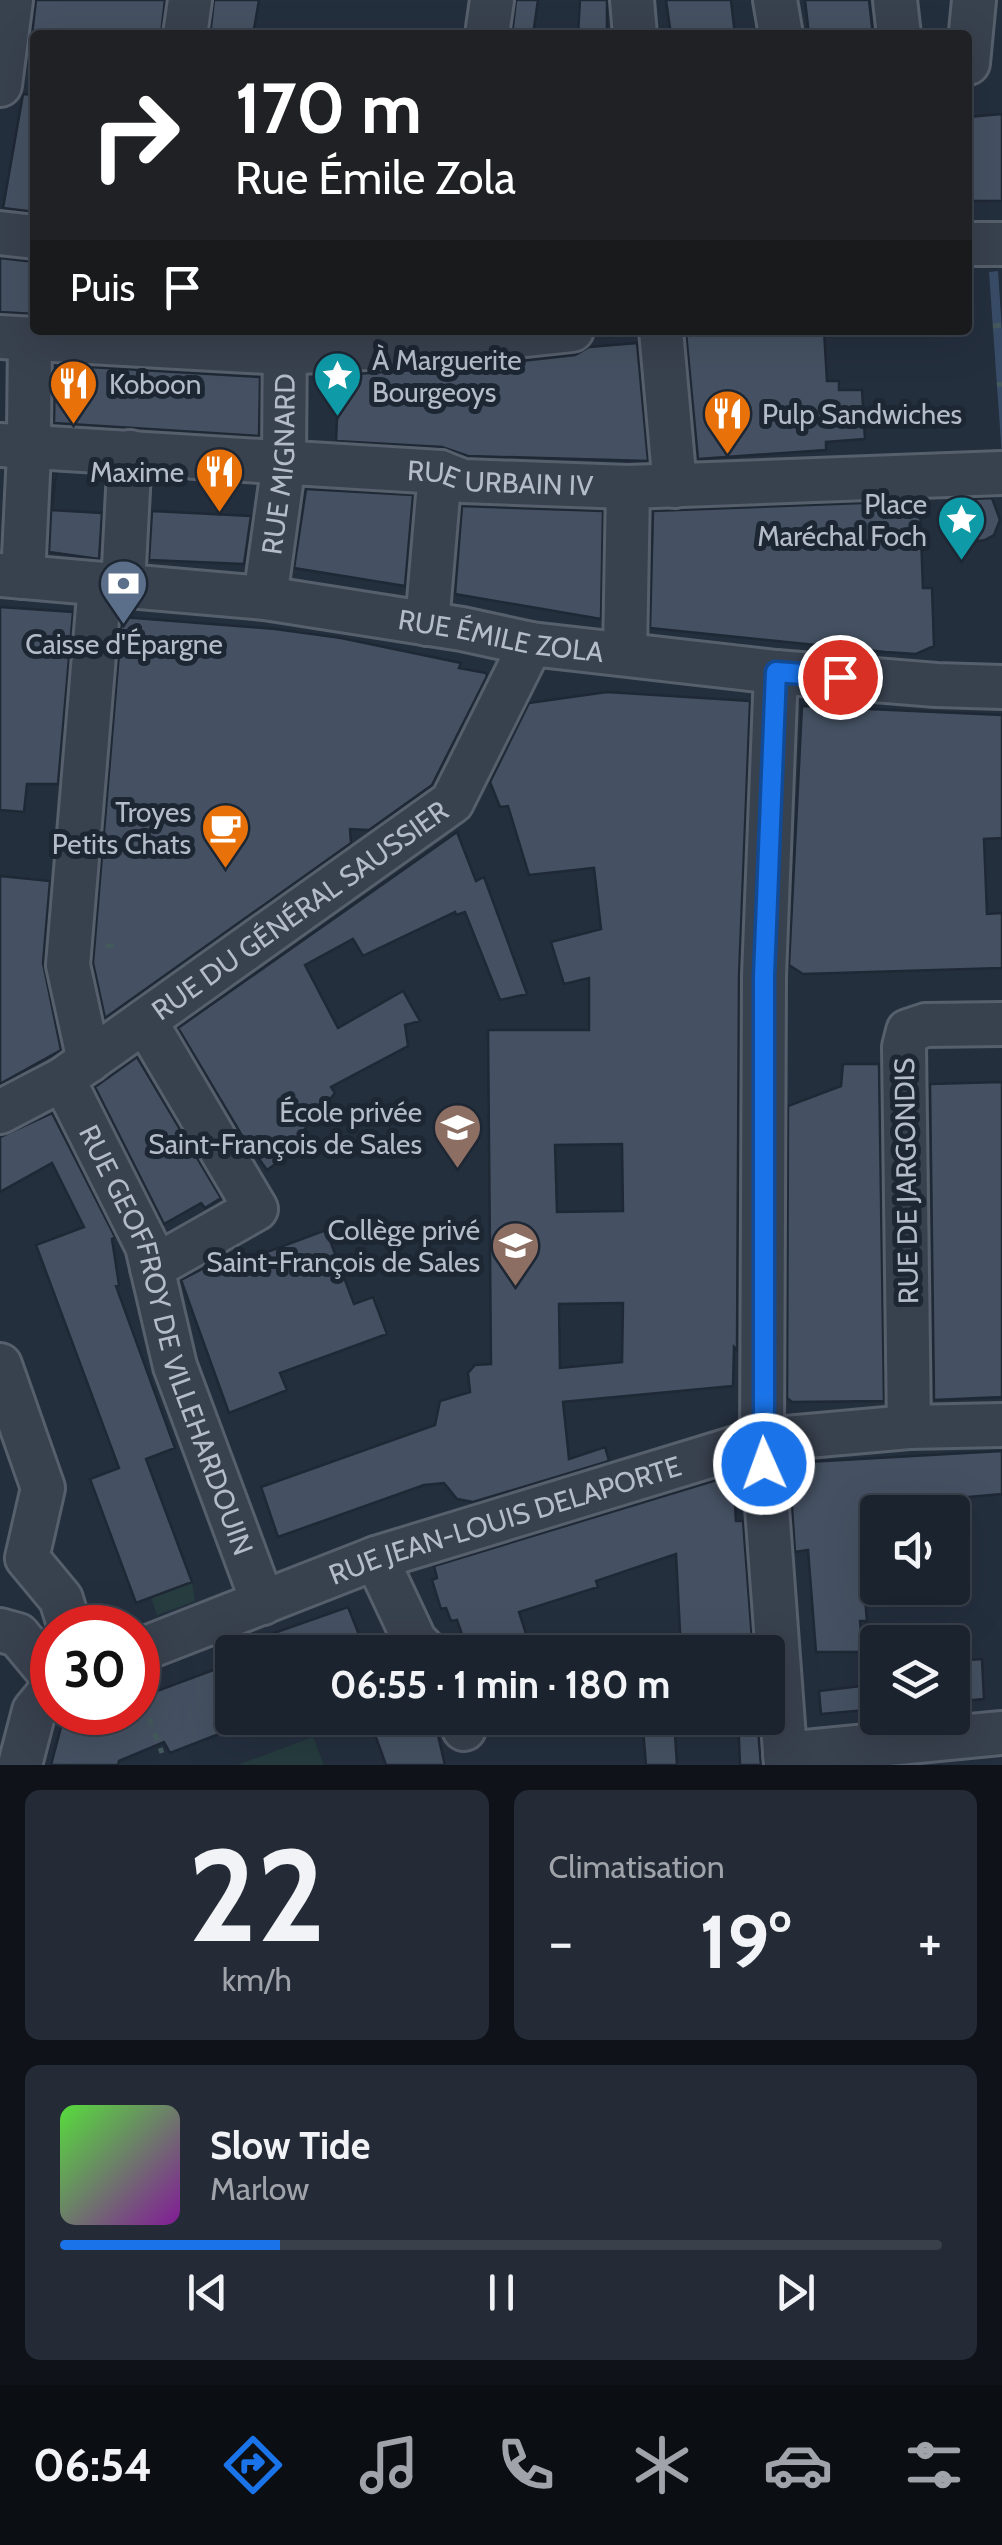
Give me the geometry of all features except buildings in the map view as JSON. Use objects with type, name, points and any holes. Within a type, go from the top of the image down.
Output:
[{"type":"street","points":[[0,85],[12,0]]},
{"type":"street","points":[[186,30],[190,0]]},
{"type":"street","points":[[489,30],[492,0]]},
{"type":"street","points":[[632,0],[634,30]]},
{"type":"street","points":[[775,0],[779,30]]},
{"type":"street","points":[[895,0],[898,30]]},
{"type":"street","points":[[971,30],[974,0]]},
{"type":"street","points":[[0,233],[30,236]]},
{"type":"street","points":[[972,244],[1002,244]]},
{"type":"street","points":[[661,335],[674,486]]},
{"type":"street","points":[[11,576],[22,439],[15,339],[284,342],[450,336]]},
{"type":"street","name":"RUE MIGNARD","points":[[265,598],[284,462],[284,342]]},
{"type":"street","name":"RUE URBAIN IV","points":[[22,439],[130,452],[440,472],[463,480],[628,487],[1002,473]]},
{"type":"street","name":"RUE GEOFFROY DE VILLEHARDOUIN","points":[[130,452],[68,966],[76,1070],[147,1246],[175,1366],[263,1604]]},
{"type":"street","points":[[427,624],[440,472]]},
{"type":"street","points":[[625,654],[628,487]]},
{"type":"street","name":"RUE ÉMILE ZOLA","points":[[11,576],[265,598],[531,644],[776,672],[1002,687]]},
{"type":"street","name":"RUE DU GÉNÉRAL SAUSSIER","points":[[0,1112],[76,1070],[452,802],[531,644]]},
{"type":"street","points":[[776,672],[764,976],[762,1440],[785,1760],[1002,1734]]},
{"type":"street","points":[[145,1021],[256,1209],[152,1268]]},
{"type":"street","name":"RUE DE JARGONDIS","points":[[909,1428],[904,1047],[908,1031],[926,1025],[1002,1024]]},
{"type":"street","points":[[0,1366],[43,1488],[27,1558],[62,1605]]},
{"type":"street","name":"RUE JEAN-LOUIS DELAPORTE","points":[[160,1643],[376,1558],[762,1440],[1002,1425]]},
{"type":"street","points":[[376,1558],[412,1635]]},
{"type":"street","points":[[0,1630],[18,1635],[30,1649]]},
{"type":"street","points":[[20,1765],[30,1726]]},
{"type":"path","points":[[993,326],[1002,325]]},
{"type":"path","points":[[102,946],[123,946]]},
{"type":"path","points":[[155,1735],[162,1753]]},
{"type":"green space","points":[[192,1582],[195,1601],[160,1614],[160,1605],[154,1605],[151,1597]]},
{"type":"green space","points":[[313,1737],[324,1765],[237,1765]]},
{"type":"water","points":[[998,271],[1002,331],[1002,457],[989,272]]},
{"type":"place","name":"À Marguerite Bourgeoys","points":[[337,418]]},
{"type":"place","name":"Koboon","points":[[74,426]]},
{"type":"place","name":"Pulp Sandwiches","points":[[727,456]]},
{"type":"place","name":"Maxime","points":[[219,514]]},
{"type":"place","name":"Place Maréchal Foch","points":[[962,562]]},
{"type":"place","name":"Caisse d'Épargne","points":[[124,626]]},
{"type":"place","name":"Troyes Petits Chats","points":[[226,870]]},
{"type":"place","name":"École privée Saint-François de Sales","points":[[457,1170]]},
{"type":"place","name":"Collège privé Saint-François de Sales","points":[[515,1288]]},
{"type":"route","points":[[764,1464],[764,976],[776,672],[840,677]]}]
